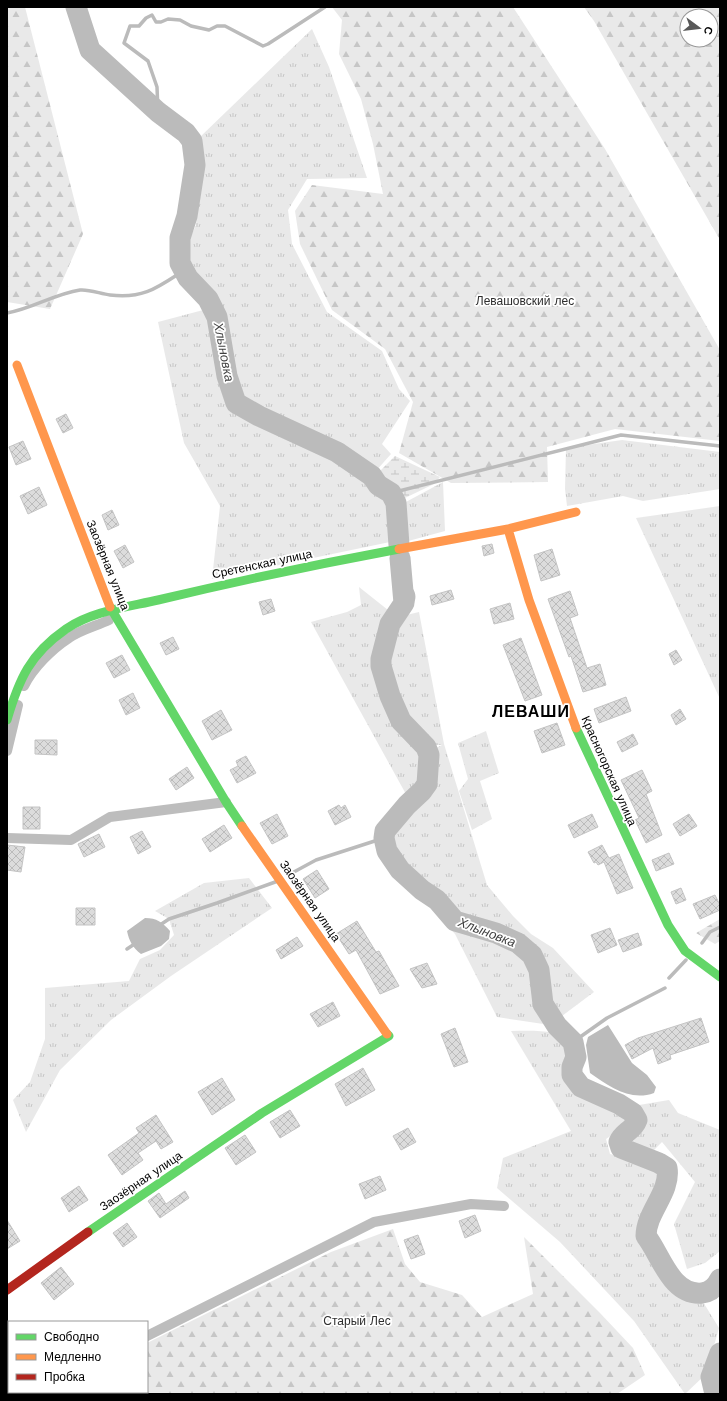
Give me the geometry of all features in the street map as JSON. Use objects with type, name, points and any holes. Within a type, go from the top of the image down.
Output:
[{"type":"street","name":"Заозёрная улица","points":[[7,1290],[111,1215],[262,1113],[390,1036],[226,802],[110,615],[17,365]]},
{"type":"street","name":"Сретенская улица","points":[[7,720],[15,692],[26,668],[45,646],[67,628],[91,616],[110,615],[330,562],[508,529],[576,512]]},
{"type":"street","name":"Красногорская улица","points":[[508,529],[529,600],[577,732],[664,918],[676,939],[685,950],[720,977]]},
{"type":"street","points":[[7,751],[21,692],[27,679],[40,664],[69,637],[110,615]]},
{"type":"street","points":[[7,838],[71,840],[110,817],[226,802]]},
{"type":"street","points":[[148,1335],[374,1222],[471,1204],[504,1206]]},
{"type":"green space","points":[[7,7],[25,7],[83,234],[50,309],[7,302]]},
{"type":"green space","name":"Левашовский лес","points":[[332,7],[513,7],[605,149],[720,350],[720,441],[615,429],[547,447],[548,482],[451,483],[399,453],[413,402],[385,349],[332,310],[300,244],[295,211],[312,185],[383,194],[373,144],[361,99],[339,54],[342,20]]},
{"type":"green space","points":[[584,7],[720,7],[720,240],[594,21]]},
{"type":"green space","points":[[312,29],[329,67],[367,178],[307,179],[288,210],[292,244],[327,312],[382,351],[399,389],[410,401],[382,444],[391,454],[375,472],[321,434],[308,434],[287,420],[271,418],[240,399],[232,379],[223,334],[224,319],[207,284],[190,274],[186,247],[196,225],[200,180],[200,137]]},
{"type":"green space","points":[[207,309],[224,389],[231,406],[358,469],[390,508],[390,542],[212,579],[220,506],[184,443],[158,322]]},
{"type":"green space","points":[[622,440],[720,452],[720,489],[643,501],[623,496],[567,506],[565,489],[566,448]]},
{"type":"green space","points":[[395,456],[440,477],[434,484],[405,498],[391,493],[377,474]]},
{"type":"green space","points":[[443,482],[445,531],[401,543],[404,503]]},
{"type":"green space","points":[[720,506],[720,699],[636,518]]},
{"type":"green space","points":[[359,587],[388,610],[377,667],[397,724],[423,750],[417,789],[407,796],[311,622],[347,612],[361,605]]},
{"type":"green space","points":[[419,612],[444,744],[487,885],[513,916],[531,934],[553,948],[594,992],[550,1025],[497,1017],[455,934],[416,890],[395,855],[389,835],[433,789],[432,750],[442,745],[432,745],[410,727],[398,710],[386,670],[385,652],[398,617]]},
{"type":"green space","points":[[486,731],[499,773],[480,781],[492,819],[472,830],[459,791],[468,779],[458,743]]},
{"type":"green space","points":[[249,878],[272,908],[171,976],[111,1020],[60,1070],[26,1132],[13,1100],[30,1082],[45,1039],[45,988],[129,981],[140,959],[160,950],[174,935],[169,919],[155,911],[204,883]]},
{"type":"green space","points":[[720,919],[720,941],[715,944],[696,933]]},
{"type":"green space","points":[[511,1031],[543,1031],[553,1033],[559,1037],[567,1050],[579,1091],[614,1109],[628,1124],[606,1139],[610,1154],[654,1166],[660,1183],[637,1229],[639,1237],[676,1294],[700,1297],[719,1328],[706,1374],[685,1394],[634,1321],[560,1242],[497,1188],[503,1158],[571,1131]]},
{"type":"green space","points":[[669,1100],[678,1113],[720,1130],[720,1251],[705,1263],[687,1269],[674,1224],[695,1182],[662,1142],[650,1154],[630,1145],[643,1130],[639,1105]]},
{"type":"green space","name":"Старый Лес","points":[[393,1229],[405,1264],[420,1282],[462,1295],[482,1317],[533,1294],[524,1237],[633,1348],[645,1375],[617,1394],[42,1394],[148,1393],[148,1343],[331,1252]]},
{"type":"shaded area","points":[[411,572],[407,583],[414,590],[415,602],[413,605],[405,606],[404,611],[399,609],[401,579],[402,575]]},
{"type":"shaded area","points":[[145,918],[159,921],[170,931],[169,939],[161,946],[141,954],[132,944],[127,931]]},
{"type":"shaded area","points":[[608,1025],[632,1063],[647,1075],[656,1087],[654,1093],[637,1096],[628,1094],[612,1087],[590,1073],[586,1045],[588,1037]]},
{"type":"building","points":[[66,414],[73,428],[63,433],[56,419]]},
{"type":"building","points":[[23,441],[31,459],[16,465],[9,447]]},
{"type":"building","points":[[39,487],[47,505],[28,514],[20,496]]},
{"type":"building","points":[[112,510],[119,525],[108,530],[102,515]]},
{"type":"building","points":[[492,544],[494,553],[484,556],[482,546]]},
{"type":"building","points":[[125,545],[134,562],[123,568],[114,551]]},
{"type":"building","points":[[552,549],[560,575],[541,581],[534,555]]},
{"type":"building","points":[[451,590],[454,599],[432,605],[430,596]]},
{"type":"building","points":[[570,591],[578,615],[570,618],[587,668],[600,664],[606,685],[583,692],[571,656],[569,657],[548,599]]},
{"type":"building","points":[[271,599],[275,611],[263,615],[259,602]]},
{"type":"building","points":[[510,603],[514,619],[494,624],[490,609]]},
{"type":"building","points":[[173,637],[179,649],[166,655],[160,643]]},
{"type":"building","points":[[521,638],[542,695],[525,701],[503,645]]},
{"type":"building","points":[[676,650],[682,660],[674,665],[669,654]]},
{"type":"building","points":[[122,655],[130,670],[114,678],[106,663]]},
{"type":"building","points":[[133,693],[140,708],[126,715],[119,700]]},
{"type":"building","points":[[626,697],[631,711],[599,723],[594,709]]},
{"type":"building","points":[[680,709],[686,719],[676,725],[671,715]]},
{"type":"building","points":[[221,710],[232,730],[212,740],[202,721]]},
{"type":"building","points":[[557,723],[565,745],[542,753],[534,731]]},
{"type":"building","points":[[633,734],[638,744],[622,752],[617,742]]},
{"type":"building","points":[[35,740],[57,740],[57,755],[35,754]]},
{"type":"building","points":[[246,756],[256,773],[237,783],[230,770],[238,766],[236,761]]},
{"type":"building","points":[[187,767],[194,778],[176,790],[169,779]]},
{"type":"building","points":[[642,770],[652,791],[646,794],[662,835],[646,843],[635,820],[639,818],[621,780]]},
{"type":"building","points":[[339,805],[341,808],[345,805],[351,817],[335,825],[328,811]]},
{"type":"building","points":[[23,807],[40,807],[40,829],[23,829]]},
{"type":"building","points":[[277,814],[288,836],[272,844],[260,823]]},
{"type":"building","points":[[592,814],[598,827],[574,838],[568,825]]},
{"type":"building","points":[[689,814],[697,826],[680,836],[673,824]]},
{"type":"building","points":[[224,825],[232,838],[210,852],[202,839]]},
{"type":"building","points":[[142,831],[151,847],[138,854],[130,837]]},
{"type":"building","points":[[99,834],[105,847],[84,857],[78,844]]},
{"type":"building","points":[[7,845],[25,847],[21,872],[7,870]]},
{"type":"building","points":[[602,845],[609,858],[619,854],[633,888],[617,894],[604,862],[598,865],[596,862],[594,863],[588,852]]},
{"type":"building","points":[[669,853],[674,864],[656,871],[652,860]]},
{"type":"building","points":[[317,870],[329,889],[315,898],[303,879]]},
{"type":"building","points":[[681,888],[686,900],[676,904],[671,892]]},
{"type":"building","points":[[715,895],[720,905],[720,910],[700,919],[693,904]]},
{"type":"building","points":[[76,908],[95,908],[95,925],[76,925]]},
{"type":"building","points":[[357,921],[376,952],[379,951],[399,986],[380,994],[356,950],[349,954],[336,934]]},
{"type":"building","points":[[610,928],[617,945],[598,953],[591,935]]},
{"type":"building","points":[[638,933],[642,945],[623,952],[618,940]]},
{"type":"building","points":[[297,937],[303,946],[281,959],[276,950]]},
{"type":"building","points":[[427,963],[437,984],[422,988],[410,969]]},
{"type":"building","points":[[333,1002],[340,1016],[318,1027],[310,1014]]},
{"type":"building","points":[[701,1018],[709,1042],[670,1055],[671,1059],[658,1064],[653,1048],[632,1059],[625,1045],[638,1038]]},
{"type":"building","points":[[455,1028],[468,1062],[454,1067],[441,1034]]},
{"type":"building","points":[[363,1068],[375,1090],[346,1106],[335,1084]]},
{"type":"building","points":[[222,1078],[235,1100],[212,1115],[198,1092]]},
{"type":"building","points":[[290,1110],[300,1126],[280,1138],[270,1122]]},
{"type":"building","points":[[156,1115],[173,1142],[161,1149],[156,1141],[138,1153],[143,1160],[122,1175],[108,1155],[139,1133],[136,1128]]},
{"type":"building","points":[[408,1128],[416,1142],[401,1150],[393,1136]]},
{"type":"building","points":[[245,1135],[256,1152],[236,1165],[225,1148]]},
{"type":"building","points":[[380,1176],[386,1190],[365,1199],[359,1184]]},
{"type":"building","points":[[79,1186],[88,1200],[69,1212],[61,1198]]},
{"type":"building","points":[[185,1191],[189,1198],[160,1218],[148,1201],[159,1193],[166,1204]]},
{"type":"building","points":[[475,1215],[481,1231],[465,1238],[459,1221]]},
{"type":"building","points":[[7,1220],[20,1241],[7,1249]]},
{"type":"building","points":[[127,1223],[137,1237],[123,1247],[113,1233]]},
{"type":"building","points":[[418,1235],[425,1254],[411,1259],[404,1240]]},
{"type":"building","points":[[61,1267],[74,1284],[54,1300],[41,1283]]},
{"type":"waterway","name":"Хлыновка","points":[[76,7],[90,50],[158,112],[186,133],[192,141],[195,165],[187,216],[180,238],[180,263],[188,278],[208,299],[217,317],[227,376],[236,403],[259,416],[337,452],[372,476],[378,485],[391,493],[396,503],[399,545]]},
{"type":"waterway","points":[[158,112],[157,87],[148,61],[124,43],[130,26],[139,26],[146,18],[152,15],[156,22],[161,22],[168,19],[180,20],[191,26],[209,30],[217,26],[225,26],[263,46],[325,7]]},
{"type":"waterway","points":[[7,313],[80,290],[122,296],[141,294],[157,287],[183,271]]},
{"type":"waterway","points":[[391,493],[621,435],[720,446]]},
{"type":"waterway","name":"Хлыновка","points":[[400,558],[404,603],[390,624],[381,659],[381,666],[390,696],[401,721],[426,747],[429,755],[427,784],[385,831],[384,838],[387,851],[400,870],[422,890],[437,900],[455,921],[496,933],[518,943],[532,955],[539,970],[543,1004],[557,1026],[573,1042],[576,1057],[572,1067],[572,1075],[581,1087],[619,1104],[633,1113],[637,1120],[633,1127],[619,1142],[621,1148],[659,1163],[667,1168],[665,1185],[647,1227],[646,1236],[668,1273],[682,1288],[691,1292],[708,1292],[713,1289],[720,1279]]},
{"type":"waterway","points":[[292,873],[316,860],[384,838]]},
{"type":"waterway","points":[[160,925],[169,919],[278,881]]},
{"type":"waterway","points":[[702,943],[710,932],[720,927]]},
{"type":"waterway","points":[[127,949],[136,943]]},
{"type":"waterway","points":[[669,978],[686,960]]},
{"type":"waterway","points":[[573,1042],[607,1018],[665,988]]},
{"type":"waterway","name":"Хлыновка","points":[[715,1394],[711,1377],[720,1353]]},
{"type":"traffic: fast","points":[[7,720],[21,680],[35,658],[54,638],[66,629],[87,618],[110,610],[248,579],[399,549]]},
{"type":"traffic: fast","points":[[110,607],[226,802],[242,826]]},
{"type":"traffic: fast","points":[[576,728],[668,925],[685,951],[720,977]]},
{"type":"traffic: fast","points":[[88,1232],[262,1113],[389,1036],[387,1034]]},
{"type":"traffic: slow","points":[[17,365],[110,607]]},
{"type":"traffic: slow","points":[[399,549],[508,529],[576,512]]},
{"type":"traffic: slow","points":[[508,529],[529,600],[576,728]]},
{"type":"traffic: slow","points":[[242,826],[387,1034]]},
{"type":"traffic: jam","points":[[7,1290],[88,1232]]},
{"type":"district","name":"ЛЕВАШИ","points":[[531,711]]}]
